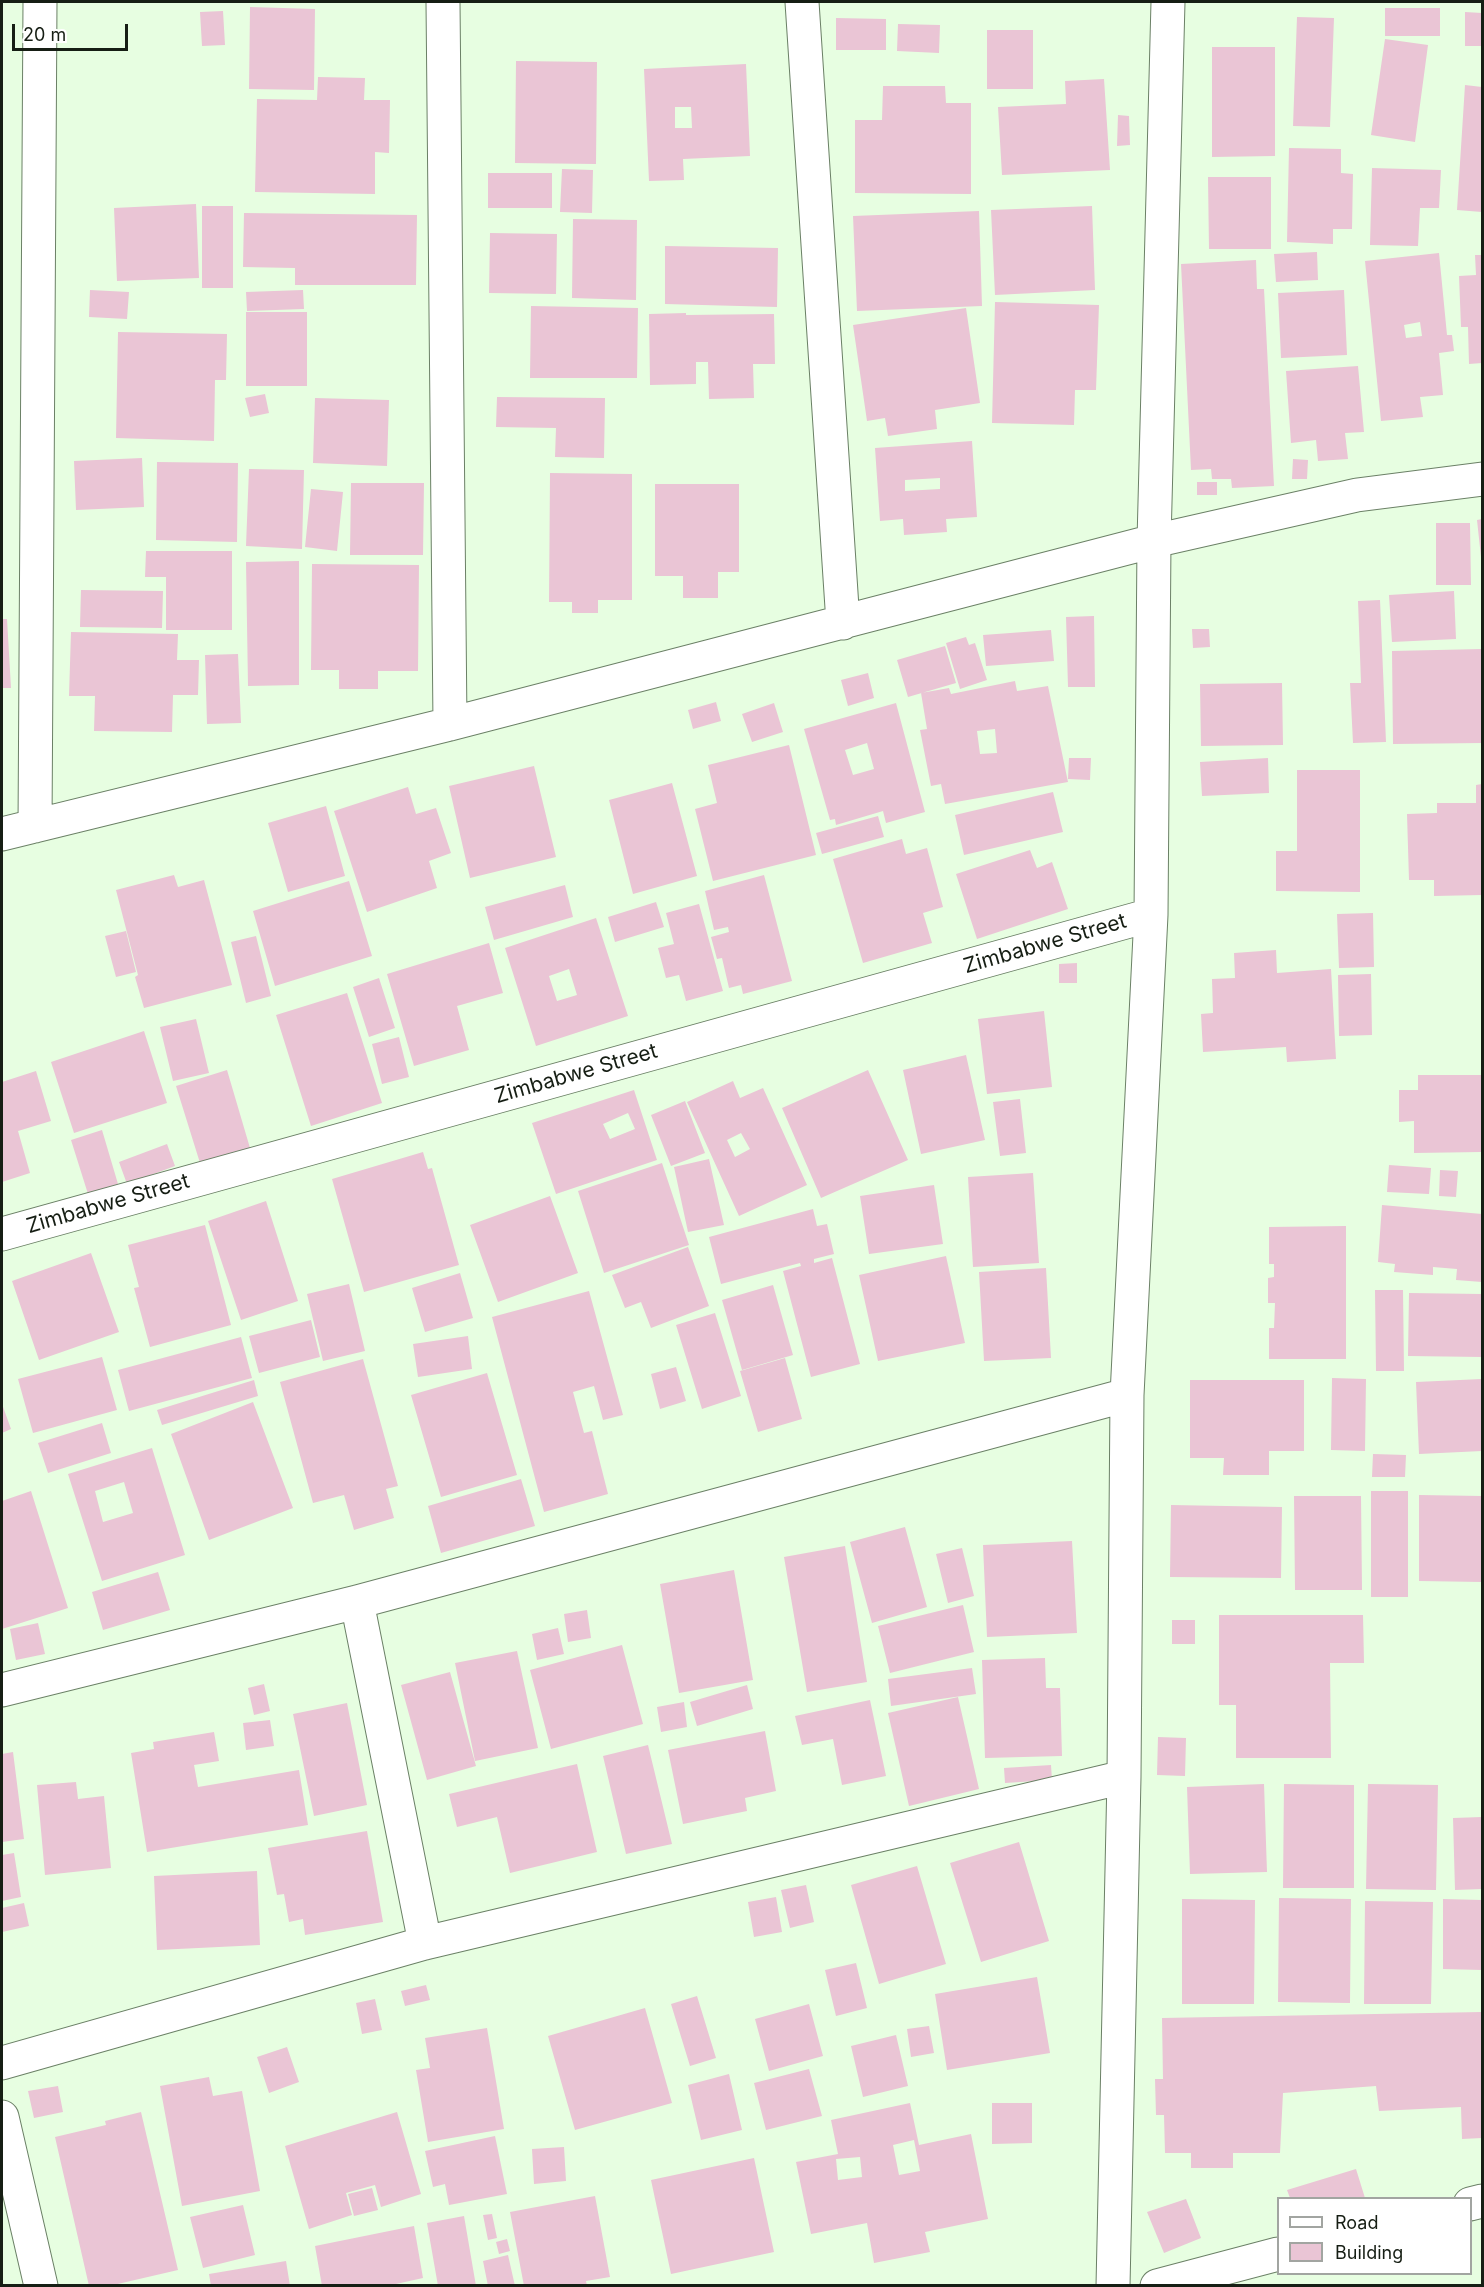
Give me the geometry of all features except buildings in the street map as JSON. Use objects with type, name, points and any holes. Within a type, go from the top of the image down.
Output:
[{"type":"street","points":[[35,826],[40,2]]},
{"type":"street","points":[[443,2],[450,724]]},
{"type":"street","points":[[802,2],[843,623]]},
{"type":"street","points":[[1113,2286],[1124,1776],[1126,1395],[1151,915],[1154,541],[1168,2]]},
{"type":"street","points":[[2,834],[450,724],[1154,541],[1356,495],[1482,479]]},
{"type":"street","name":"Zimbabwe Street","points":[[2,1234],[1151,915]]},
{"type":"street","points":[[2,1690],[357,1602],[1126,1395]]},
{"type":"street","points":[[357,1602],[424,1943]]},
{"type":"street","points":[[2,2062],[424,1943],[1124,1776]]},
{"type":"street","points":[[2,2117],[41,2286]]},
{"type":"street","points":[[1157,2286],[1277,2254]]}]
